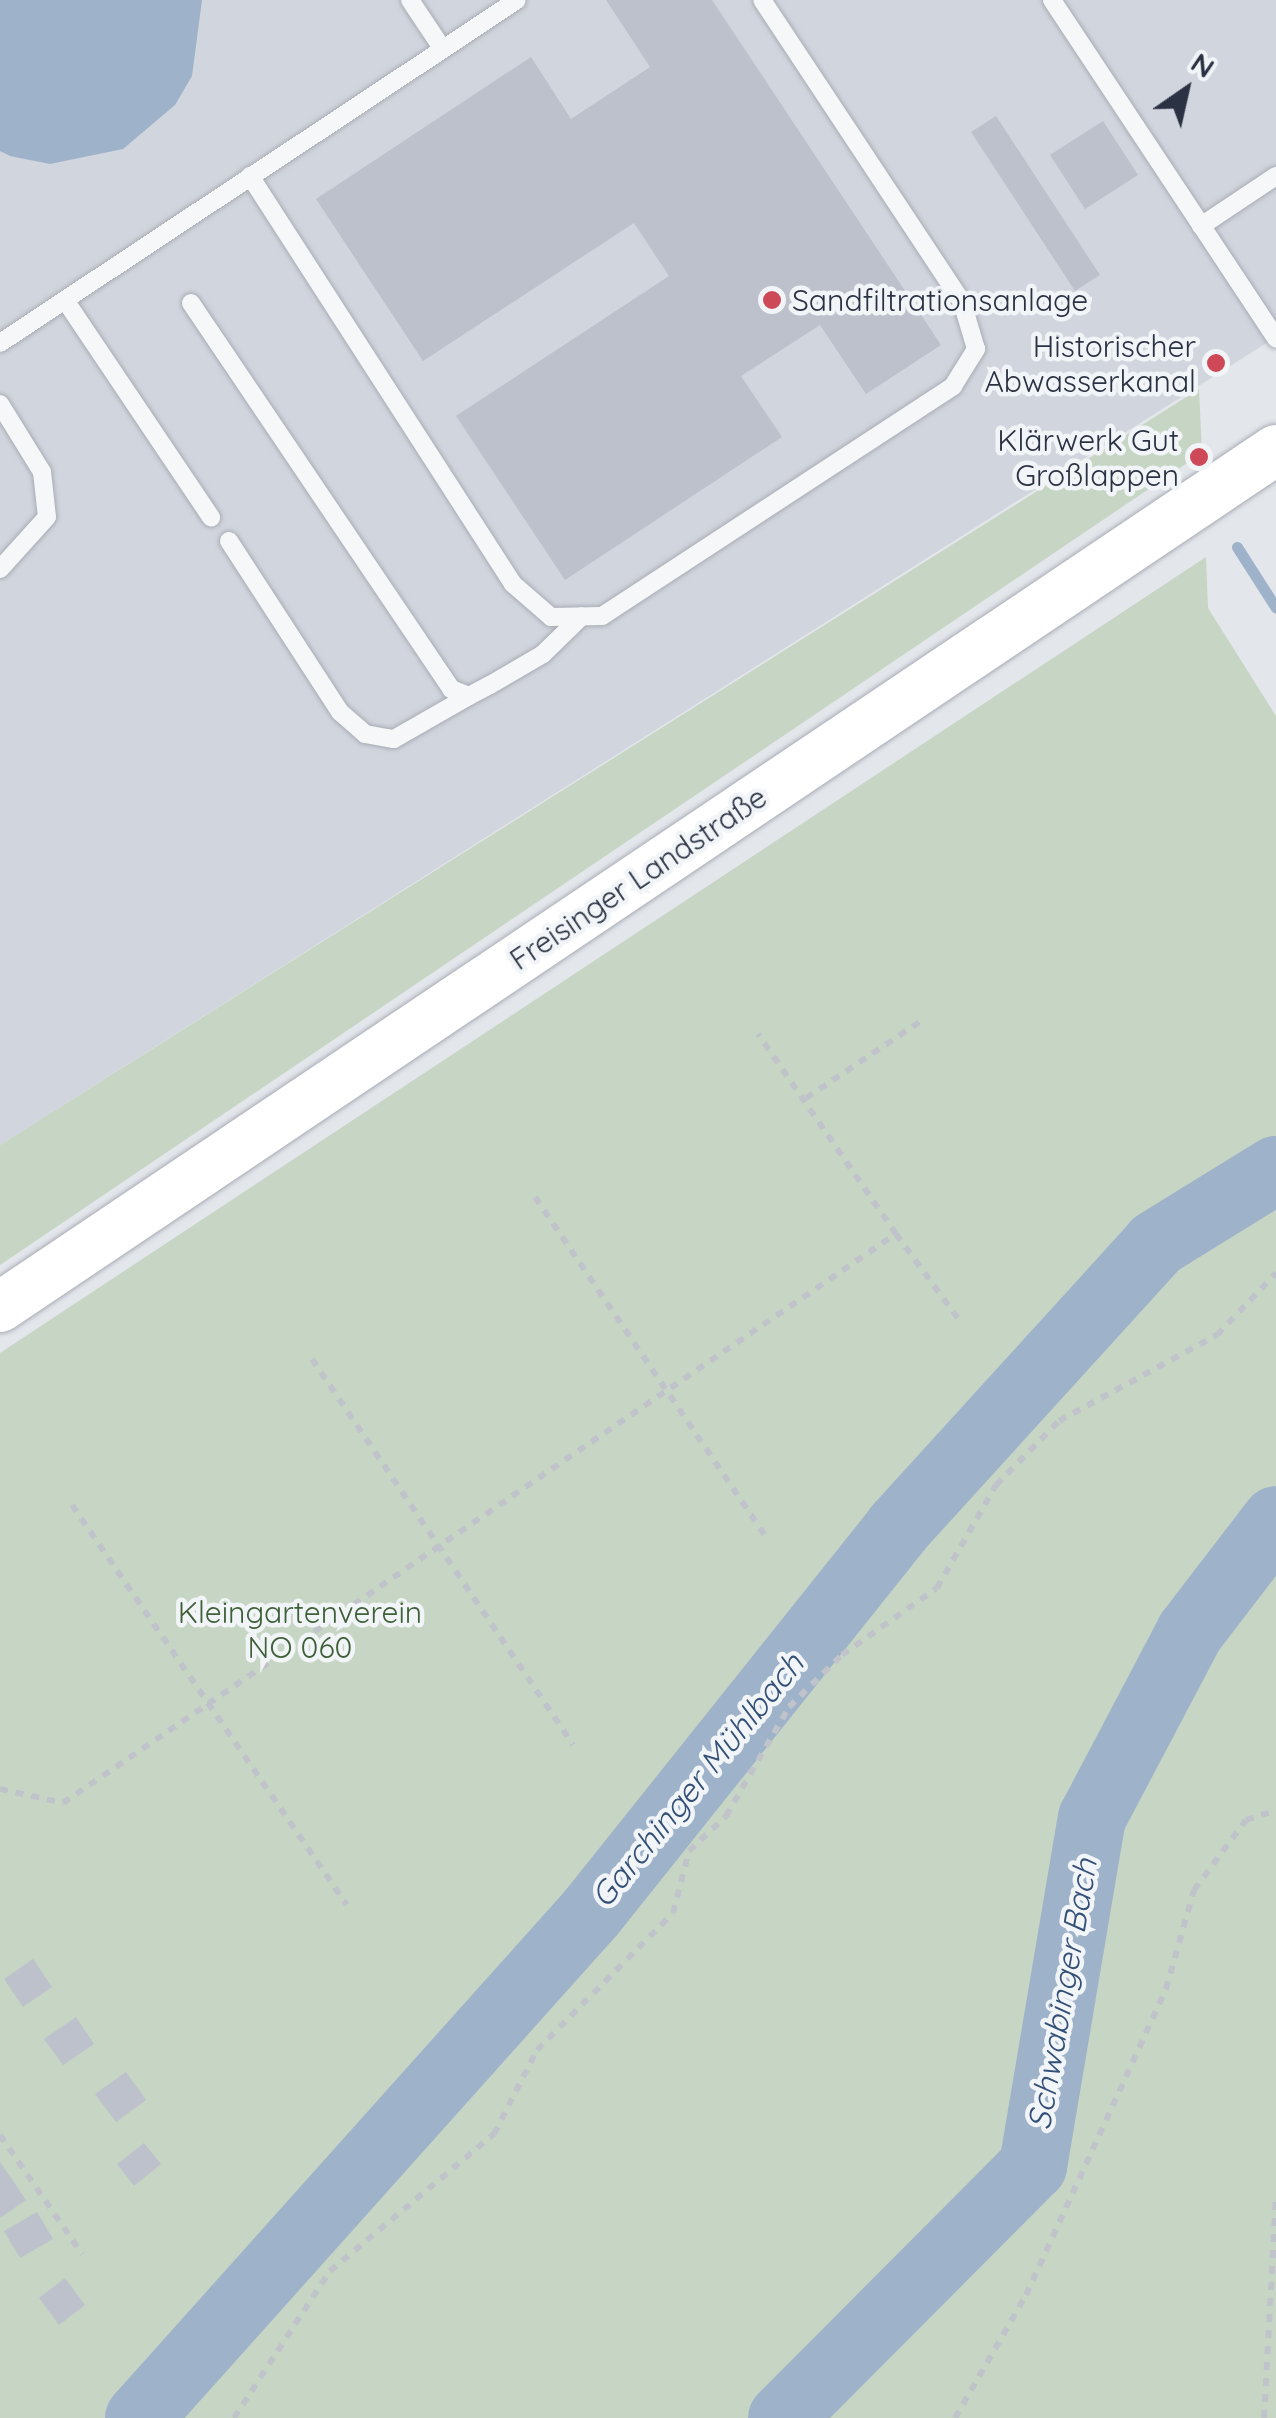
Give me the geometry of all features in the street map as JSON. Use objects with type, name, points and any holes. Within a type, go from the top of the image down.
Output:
[{"type":"main road","name":"Freisinger Landstraße","points":[[0,1307],[1276,450]]},
{"type":"lane","points":[[410,0],[442,48]]},
{"type":"lane","points":[[0,343],[518,0]]},
{"type":"lane","points":[[250,176],[513,584],[552,616],[602,616],[953,386],[976,349],[962,302],[762,0]]},
{"type":"lane","points":[[1052,0],[1276,339]]},
{"type":"lane","points":[[1200,226],[1276,176]]},
{"type":"lane","points":[[65,300],[211,516]]},
{"type":"lane","points":[[191,303],[433,668],[469,696]]},
{"type":"lane","points":[[0,404],[42,472],[47,517],[0,569]]},
{"type":"lane","points":[[229,541],[340,712],[365,734],[394,739],[543,654],[582,616]]},
{"type":"path","points":[[806,1098],[921,1020]]},
{"type":"path","points":[[758,1034],[962,1324]]},
{"type":"path","points":[[535,1196],[765,1535]]},
{"type":"path","points":[[0,1790],[64,1803],[441,1550],[896,1234]]},
{"type":"path","points":[[234,2418],[330,2271],[494,2134],[537,2050],[673,1913],[689,1851],[726,1816],[764,1736],[789,1707],[842,1655],[937,1588],[996,1485],[1059,1421],[1216,1336],[1276,1273]]},
{"type":"path","points":[[312,1360],[573,1746]]},
{"type":"path","points":[[72,1505],[347,1905]]},
{"type":"path","points":[[955,2418],[1026,2295],[1166,1989],[1194,1890],[1246,1820],[1276,1810]]},
{"type":"path","points":[[0,2135],[82,2254]]},
{"type":"path","points":[[1264,2418],[1276,2198]]},
{"type":"shaded area","points":[[0,0],[1276,0],[1276,337],[0,1145]]},
{"type":"green space","points":[[1199,389],[1202,453],[0,1265],[0,1145]]},
{"type":"green space","name":"Kleingartenverein NO 060","points":[[1206,557],[1208,608],[1276,716],[1276,2418],[0,2418],[0,1353]]},
{"type":"water","points":[[0,0],[202,0],[192,76],[175,105],[123,149],[50,164],[10,156],[0,151]]},
{"type":"building","name":"Sandfiltrationsanlage","points":[[606,0],[712,0],[941,345],[866,394],[820,325],[741,376],[782,437],[565,580],[456,416],[669,276],[634,223],[423,361],[316,199],[531,57],[571,119],[650,67]]},
{"type":"building","points":[[996,116],[1100,275],[1075,291],[971,132]]},
{"type":"building","points":[[1103,121],[1138,175],[1085,209],[1050,155]]},
{"type":"building","name":"Historischer Abwasserkanal","points":[[1218,353],[1224,365],[1214,372],[1207,360]]},
{"type":"building","points":[[33,1959],[52,1987],[23,2007],[4,1979]]},
{"type":"building","points":[[76,2017],[94,2044],[63,2065],[44,2039]]},
{"type":"building","points":[[126,2072],[146,2100],[116,2122],[95,2094]]},
{"type":"building","points":[[144,2143],[161,2164],[134,2186],[117,2164]]},
{"type":"building","points":[[0,2162],[26,2200],[0,2218]]},
{"type":"building","points":[[37,2212],[53,2239],[20,2258],[4,2231]]},
{"type":"building","points":[[65,2278],[85,2305],[59,2325],[39,2298]]},
{"type":"waterway","points":[[1237,547],[1276,608]]},
{"type":"waterway","name":"Garchinger Mühlbach","points":[[139,2418],[591,1913],[898,1528],[1156,1244],[1276,1170]]},
{"type":"waterway","name":"Schwabinger Bach","points":[[782,2418],[1033,2166],[1092,1818],[1190,1632],[1276,1520]]},
{"type":"place","name":"Sandfiltrationsanlage","points":[[772,300]]},
{"type":"place","name":"Historischer Abwasserkanal","points":[[1216,363]]},
{"type":"place","name":"Klärwerk Gut Großlappen","points":[[1199,457]]}]
